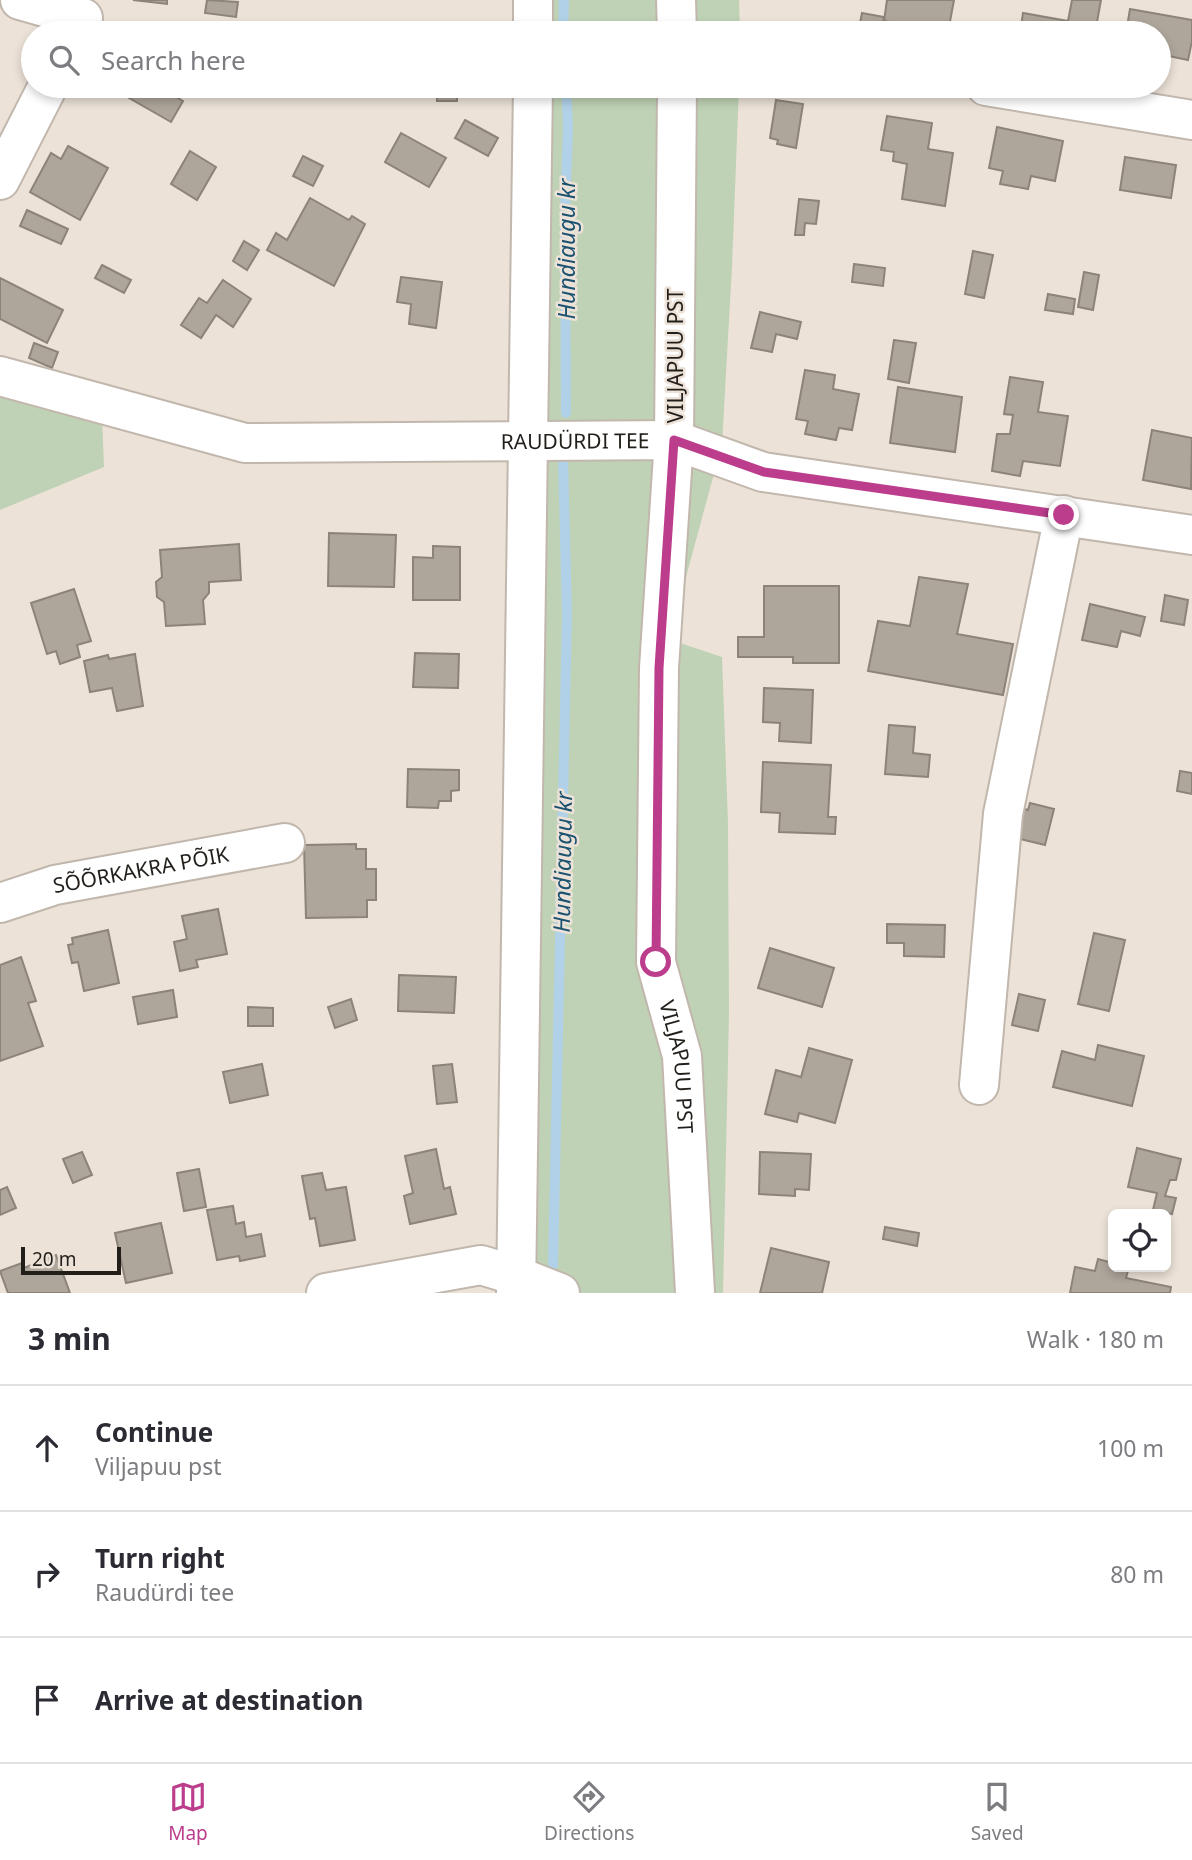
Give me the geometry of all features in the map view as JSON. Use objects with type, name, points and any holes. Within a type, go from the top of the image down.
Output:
[{"type":"street","points":[[20,0],[82,17]]},
{"type":"street","points":[[533,0],[533,21]]},
{"type":"street","points":[[676,0],[677,21]]},
{"type":"street","points":[[0,180],[42,98]]},
{"type":"street","points":[[517,1284],[533,98]]},
{"type":"street","name":"VILJAPUU PST","points":[[677,98],[674,440],[659,668],[656,962],[682,1056],[695,1293]]},
{"type":"street","points":[[1059,98],[1192,120]]},
{"type":"street","name":"RAUDÜRDI TEE","points":[[0,376],[245,443],[674,440],[764,472],[1192,535]]},
{"type":"street","points":[[979,1085],[1003,814],[1064,515]]},
{"type":"street","name":"SÕÕRKAKRA PÕIK","points":[[0,903],[55,884],[285,843]]},
{"type":"street","points":[[326,1293],[481,1265],[517,1284],[560,1293]]},
{"type":"green space","points":[[546,0],[739,0],[740,21],[546,21]]},
{"type":"green space","points":[[546,98],[739,98],[722,444],[679,603],[677,642],[722,657],[728,823],[729,1013],[723,1293],[528,1293]]},
{"type":"green space","points":[[0,392],[102,417],[104,467],[0,510]]},
{"type":"building","points":[[133,0],[167,0],[167,4]]},
{"type":"building","points":[[207,0],[238,2],[236,17],[205,13]]},
{"type":"building","points":[[887,0],[954,0],[950,21],[884,21]]},
{"type":"building","points":[[1072,0],[1101,0],[1097,21],[1068,21]]},
{"type":"building","points":[[1130,9],[1192,20],[1188,60],[1171,56],[1171,21],[1128,21]]},
{"type":"building","points":[[862,13],[884,17],[883,21],[860,21]]},
{"type":"building","points":[[1023,13],[1068,21],[1022,21]]},
{"type":"building","points":[[129,98],[178,98],[183,101],[171,122]]},
{"type":"building","points":[[437,98],[457,98],[457,101],[437,101]]},
{"type":"building","points":[[776,100],[803,104],[796,148],[777,144],[778,140],[770,138]]},
{"type":"building","points":[[887,116],[932,123],[928,149],[953,153],[945,206],[902,199],[907,164],[893,161],[894,152],[881,150]]},
{"type":"building","points":[[465,120],[498,138],[488,156],[455,138]]},
{"type":"building","points":[[997,127],[1063,141],[1055,181],[1031,176],[1028,189],[1000,184],[1003,171],[989,168]]},
{"type":"building","points":[[401,133],[446,158],[429,187],[385,162]]},
{"type":"building","points":[[68,146],[108,168],[80,220],[30,192],[51,153],[61,159]]},
{"type":"building","points":[[190,151],[216,167],[197,200],[171,184]]},
{"type":"building","points":[[303,156],[323,166],[313,186],[293,176]]},
{"type":"building","points":[[1125,157],[1176,165],[1171,198],[1120,190]]},
{"type":"building","points":[[310,198],[349,220],[352,216],[365,224],[334,286],[267,250],[276,233],[287,240]]},
{"type":"building","points":[[799,199],[819,201],[816,224],[805,223],[804,235],[795,235]]},
{"type":"building","points":[[27,210],[68,229],[61,244],[20,226]]},
{"type":"building","points":[[244,241],[259,250],[247,270],[233,261]]},
{"type":"building","points":[[973,251],[993,255],[984,298],[965,294]]},
{"type":"building","points":[[854,264],[885,268],[883,286],[852,282]]},
{"type":"building","points":[[102,265],[131,280],[124,293],[95,278]]},
{"type":"building","points":[[1084,272],[1099,275],[1093,310],[1078,307]]},
{"type":"building","points":[[401,277],[442,282],[436,328],[409,324],[411,304],[397,302]]},
{"type":"building","points":[[0,278],[63,310],[47,343],[0,319]]},
{"type":"building","points":[[223,280],[251,299],[233,327],[216,315],[201,338],[181,325],[199,298],[207,303]]},
{"type":"building","points":[[1048,294],[1075,299],[1073,314],[1045,310]]},
{"type":"building","points":[[760,312],[801,322],[797,339],[776,334],[772,352],[751,348]]},
{"type":"building","points":[[894,340],[916,343],[909,383],[888,379]]},
{"type":"building","points":[[34,343],[58,352],[52,368],[29,358]]},
{"type":"building","points":[[805,370],[835,375],[833,389],[859,394],[852,430],[839,428],[836,440],[805,434],[808,421],[796,419]]},
{"type":"building","points":[[1010,377],[1043,382],[1038,412],[1068,416],[1060,466],[1023,461],[1020,476],[992,471],[997,434],[1010,434],[1013,415],[1004,414]]},
{"type":"building","points":[[898,387],[962,397],[955,452],[890,443]]},
{"type":"building","points":[[1152,430],[1192,438],[1191,489],[1143,480]]},
{"type":"building","points":[[329,533],[396,535],[394,587],[328,586]]},
{"type":"building","points":[[239,544],[241,580],[209,582],[209,593],[203,600],[205,624],[166,626],[164,602],[157,597],[156,582],[162,577],[160,550]]},
{"type":"building","points":[[433,546],[460,547],[460,600],[413,600],[413,557],[433,558]]},
{"type":"building","points":[[919,577],[968,584],[957,634],[1013,644],[1003,695],[868,671],[878,621],[910,626]]},
{"type":"building","points":[[764,586],[839,586],[839,663],[793,663],[793,657],[738,657],[738,637],[764,637]]},
{"type":"building","points":[[74,589],[91,641],[77,645],[80,657],[60,664],[56,651],[47,654],[31,603]]},
{"type":"building","points":[[1165,595],[1188,600],[1184,625],[1161,621]]},
{"type":"building","points":[[1090,604],[1145,617],[1140,636],[1121,631],[1117,647],[1082,640]]},
{"type":"building","points":[[415,653],[459,654],[458,688],[413,687]]},
{"type":"building","points":[[135,654],[143,706],[117,711],[112,688],[90,692],[84,661],[108,655],[109,659]]},
{"type":"building","points":[[764,688],[813,690],[811,743],[779,741],[780,723],[763,722]]},
{"type":"building","points":[[889,725],[915,727],[913,753],[930,755],[928,777],[885,774]]},
{"type":"building","points":[[763,762],[831,765],[828,817],[836,817],[835,834],[779,832],[780,813],[761,812]]},
{"type":"building","points":[[408,769],[459,770],[459,790],[451,791],[451,801],[439,801],[438,808],[407,807]]},
{"type":"building","points":[[1180,771],[1192,773],[1192,794],[1177,791]]},
{"type":"building","points":[[1030,803],[1054,809],[1045,845],[1016,838],[1024,809],[1028,810]]},
{"type":"building","points":[[356,844],[356,849],[366,849],[366,869],[376,869],[376,900],[367,900],[367,917],[306,918],[304,845]]},
{"type":"building","points":[[218,909],[227,954],[196,960],[198,967],[180,971],[174,942],[187,939],[182,916]]},
{"type":"building","points":[[887,924],[945,925],[944,957],[904,956],[904,943],[887,943]]},
{"type":"building","points":[[108,930],[119,983],[84,991],[78,962],[72,963],[68,945],[73,944],[72,938]]},
{"type":"building","points":[[1094,933],[1125,940],[1109,1011],[1078,1004]]},
{"type":"building","points":[[770,948],[834,968],[822,1007],[758,988]]},
{"type":"building","points":[[21,957],[36,1001],[28,1003],[43,1046],[0,1061],[0,965]]},
{"type":"building","points":[[399,975],[456,977],[454,1013],[398,1011]]},
{"type":"building","points":[[173,990],[177,1017],[138,1024],[133,997]]},
{"type":"building","points":[[1019,994],[1045,1000],[1038,1031],[1012,1025]]},
{"type":"building","points":[[351,999],[357,1020],[335,1028],[328,1007]]},
{"type":"building","points":[[248,1007],[273,1008],[273,1026],[248,1026]]},
{"type":"building","points":[[1098,1045],[1144,1056],[1132,1106],[1053,1087],[1062,1051],[1095,1060]]},
{"type":"building","points":[[809,1048],[852,1060],[835,1123],[799,1113],[797,1122],[765,1114],[776,1070],[801,1077]]},
{"type":"building","points":[[262,1064],[268,1095],[230,1103],[223,1072]]},
{"type":"building","points":[[452,1064],[457,1102],[437,1104],[433,1066]]},
{"type":"building","points":[[1137,1148],[1181,1159],[1176,1180],[1170,1180],[1165,1196],[1176,1198],[1172,1214],[1171,1209],[1153,1209],[1157,1193],[1128,1187]]},
{"type":"building","points":[[436,1149],[444,1189],[450,1187],[456,1214],[410,1224],[404,1196],[413,1193],[405,1156]]},
{"type":"building","points":[[82,1152],[92,1175],[73,1183],[63,1159]]},
{"type":"building","points":[[760,1152],[811,1154],[809,1190],[795,1189],[795,1196],[759,1194]]},
{"type":"building","points":[[199,1169],[206,1207],[184,1211],[177,1173]]},
{"type":"building","points":[[322,1173],[326,1190],[346,1187],[355,1240],[320,1246],[315,1218],[310,1219],[302,1176]]},
{"type":"building","points":[[7,1187],[16,1208],[0,1215],[0,1190]]},
{"type":"building","points":[[233,1206],[236,1224],[244,1222],[246,1237],[261,1234],[265,1256],[240,1261],[239,1256],[217,1260],[207,1210]]},
{"type":"building","points":[[161,1223],[172,1273],[126,1283],[115,1233]]},
{"type":"building","points":[[885,1227],[919,1233],[917,1246],[883,1239]]},
{"type":"building","points":[[771,1248],[829,1262],[822,1293],[760,1293]]},
{"type":"building","points":[[56,1255],[70,1293],[8,1293],[0,1271],[22,1263],[24,1268]]},
{"type":"building","points":[[1098,1259],[1108,1262],[1108,1272],[1128,1272],[1126,1278],[1171,1287],[1170,1293],[1070,1293],[1075,1267],[1095,1271]]},
{"type":"waterway","name":"Hundiaugu kr","points":[[563,21],[564,0]]},
{"type":"waterway","name":"Hundiaugu kr","points":[[566,413],[567,98]]},
{"type":"waterway","name":"Hundiaugu kr","points":[[553,1266],[567,614],[563,459]]},
{"type":"route","points":[[656,962],[659,668],[674,440],[764,472],[1064,515]]}]
